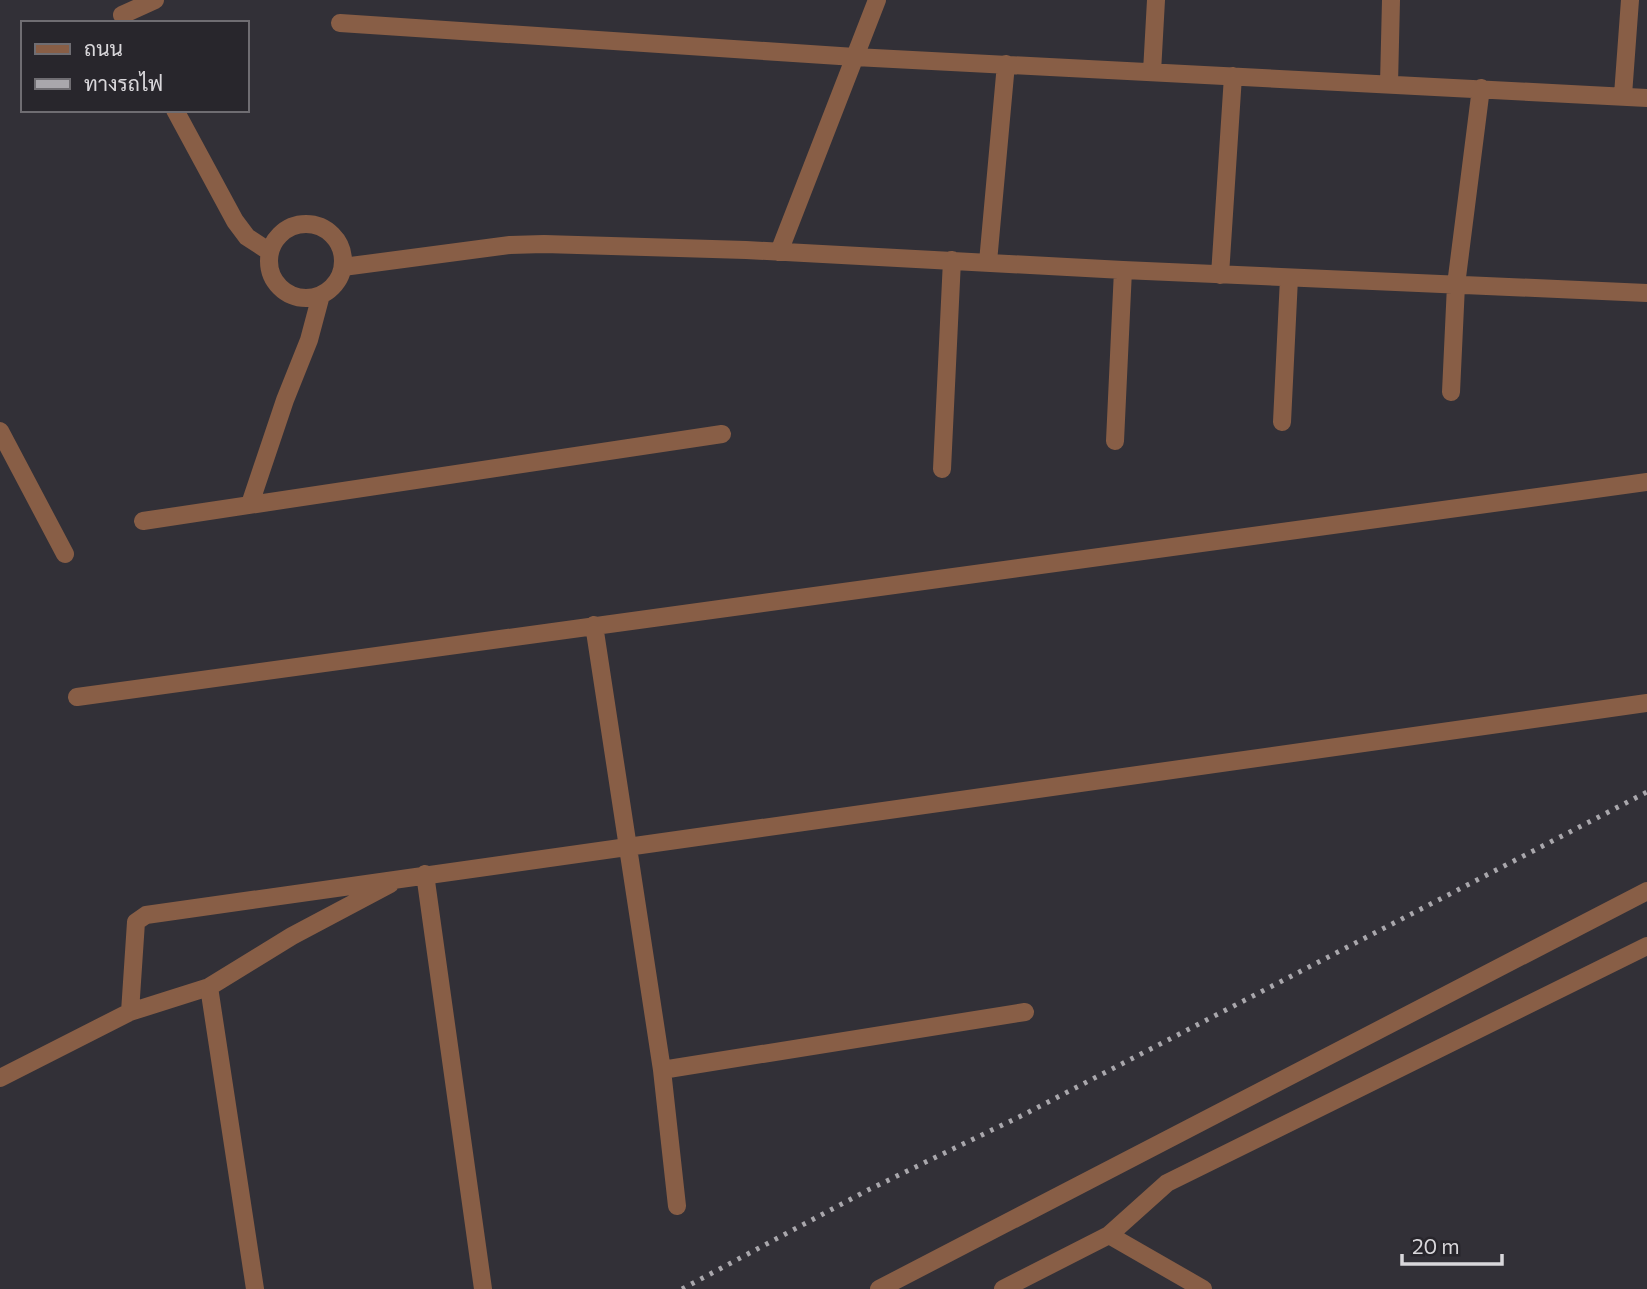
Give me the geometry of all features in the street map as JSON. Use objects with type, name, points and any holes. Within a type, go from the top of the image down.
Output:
[{"type":"street","points":[[121,13],[155,0]]},
{"type":"street","points":[[779,252],[877,0]]},
{"type":"street","points":[[1152,72],[1156,0]]},
{"type":"street","points":[[1389,84],[1391,0]]},
{"type":"street","points":[[1623,95],[1630,0]]},
{"type":"street","points":[[340,23],[855,57],[1647,97]]},
{"type":"street","points":[[988,262],[1006,64]]},
{"type":"street","points":[[1220,275],[1233,76]]},
{"type":"street","points":[[1451,392],[1456,285],[1481,88]]},
{"type":"street","points":[[176,112],[235,221],[247,237],[270,252]]},
{"type":"street","points":[[303,224],[316,226],[328,232],[337,242],[343,267],[331,289],[321,296],[304,299],[289,294],[276,284],[269,269],[270,252],[279,236],[290,228],[303,224]]},
{"type":"street","points":[[343,267],[510,245],[544,244],[779,252],[1220,275],[1647,293]]},
{"type":"street","points":[[942,469],[952,260]]},
{"type":"street","points":[[1115,441],[1122,270]]},
{"type":"street","points":[[1282,422],[1289,278]]},
{"type":"street","points":[[250,504],[285,400],[309,340],[321,296]]},
{"type":"street","points":[[0,431],[65,554]]},
{"type":"street","points":[[143,521],[723,434]]},
{"type":"street","points":[[77,697],[1647,482]]},
{"type":"street","points":[[594,625],[662,1070],[677,1206]]},
{"type":"street","points":[[130,1012],[135,922],[146,915],[1647,703]]},
{"type":"street","points":[[425,874],[483,1289]]},
{"type":"street","points":[[0,1079],[130,1012],[209,987],[292,936],[401,878]]},
{"type":"street","points":[[879,1289],[1647,891]]},
{"type":"street","points":[[1003,1289],[1109,1235],[1167,1183],[1647,946]]},
{"type":"street","points":[[209,987],[255,1289]]},
{"type":"street","points":[[662,1070],[1025,1012]]},
{"type":"street","points":[[1109,1235],[1203,1289]]},
{"type":"railway","points":[[682,1289],[868,1190],[1023,1115],[1647,792]]}]
